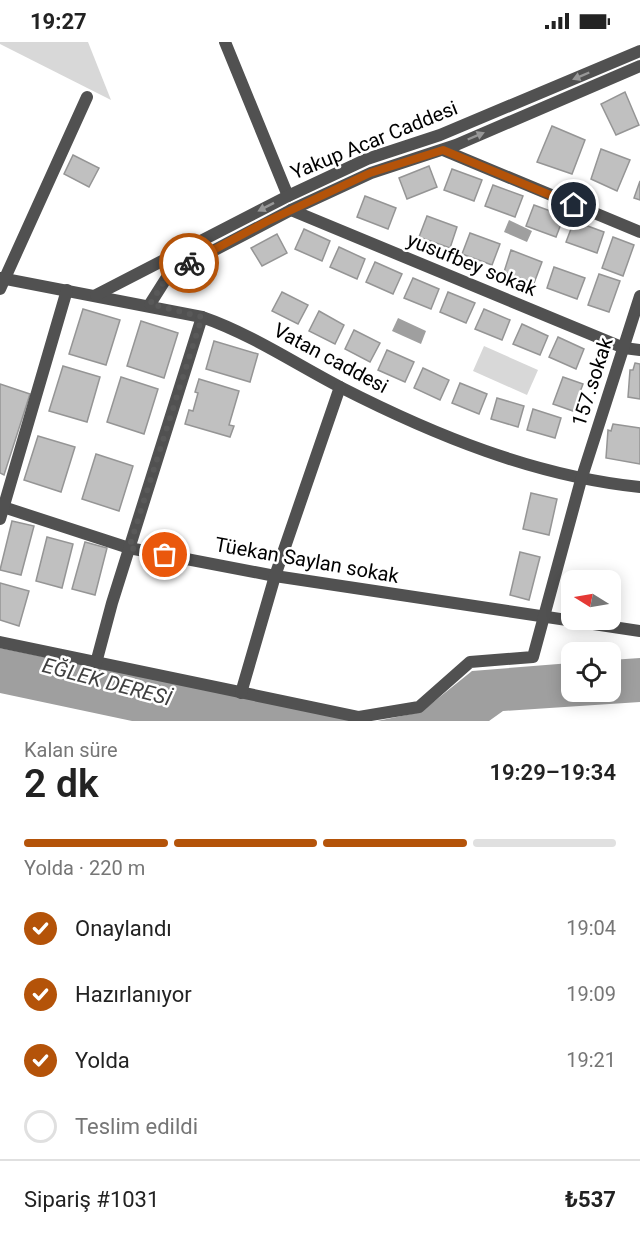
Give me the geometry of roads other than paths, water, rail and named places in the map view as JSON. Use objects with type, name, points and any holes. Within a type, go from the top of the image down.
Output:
[{"type":"street","points":[[225,42],[288,195]]},
{"type":"street","name":"Yakup Acar Caddesi","points":[[96,295],[288,195],[367,159],[440,135],[635,49]]},
{"type":"street","name":"Yakup Acar Caddesi","points":[[150,304],[169,274],[291,210],[370,173],[443,150],[640,66]]},
{"type":"street","points":[[2,282],[87,97]]},
{"type":"street","points":[[443,150],[640,232]]},
{"type":"street","name":"yusufbey sokak","points":[[291,210],[624,348],[640,350]]},
{"type":"street","name":"Vatan caddesi","points":[[2,282],[150,304],[202,317],[233,328],[340,387],[448,439],[581,480],[640,487]]},
{"type":"street","points":[[1,511],[67,290]]},
{"type":"street","name":"157.sokak","points":[[241,693],[359,717],[419,707],[470,662],[533,657],[581,480],[640,296]]},
{"type":"street","points":[[96,663],[129,548],[202,317]]},
{"type":"street","points":[[0,642],[241,693],[275,576],[340,387]]},
{"type":"street","name":"Tüekan Saylan sokak","points":[[1,511],[129,548],[275,576],[640,631]]},
{"type":"water","points":[[509,220],[532,231],[527,242],[504,232]]},
{"type":"water","points":[[398,318],[426,331],[421,344],[392,331]]},
{"type":"water","name":"EĞLEK DERESİ","points":[[0,648],[359,721],[132,721],[0,693]]},
{"type":"water","points":[[640,658],[640,702],[503,711],[489,721],[377,721],[421,712],[472,671],[561,664],[561,702],[621,702],[621,659]]}]
